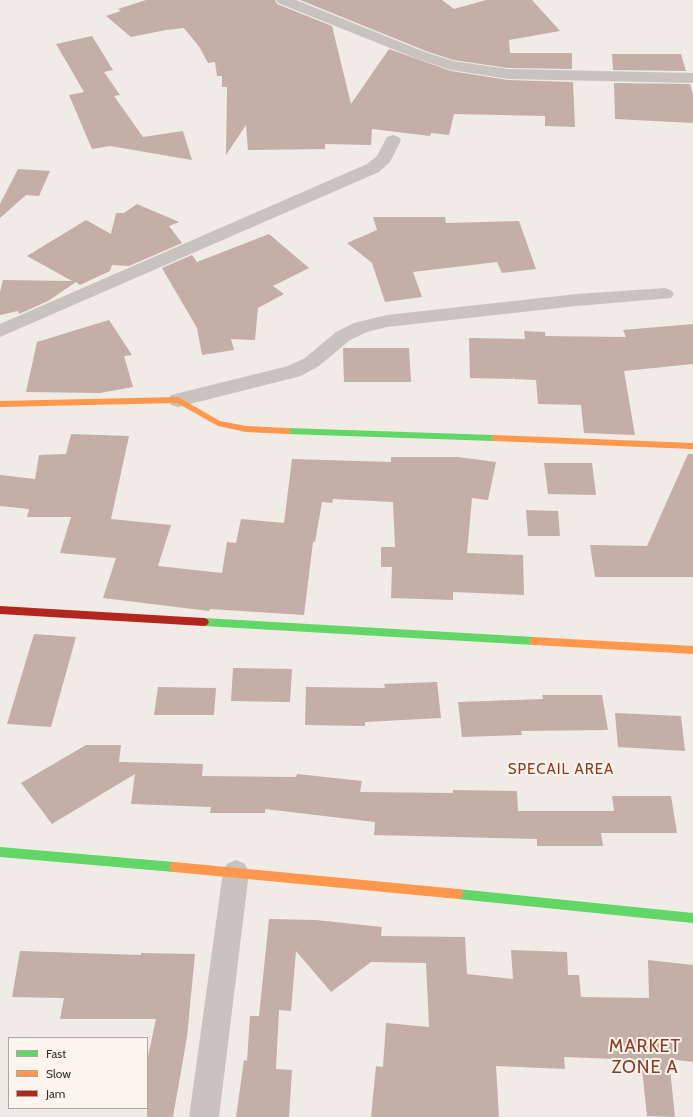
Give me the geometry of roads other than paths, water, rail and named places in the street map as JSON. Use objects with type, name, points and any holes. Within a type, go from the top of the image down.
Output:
[{"type":"street","points":[[283,0],[420,55],[464,67],[508,74],[693,78]]},
{"type":"street","points":[[0,331],[351,179],[373,168],[384,159],[393,140]]},
{"type":"street","points":[[0,404],[178,400],[294,371],[312,362],[342,336],[361,327],[387,321],[590,298],[665,294]]},
{"type":"street","points":[[178,400],[218,423],[246,429],[693,446]]},
{"type":"street","points":[[0,610],[693,650]]},
{"type":"street","points":[[0,852],[236,872],[693,918]]},
{"type":"street","points":[[204,1117],[236,872]]},
{"type":"district","name":"SPECAIL AREA","points":[[561,770]]},
{"type":"district","name":"MARKET ZONE A","points":[[645,1057]]}]
